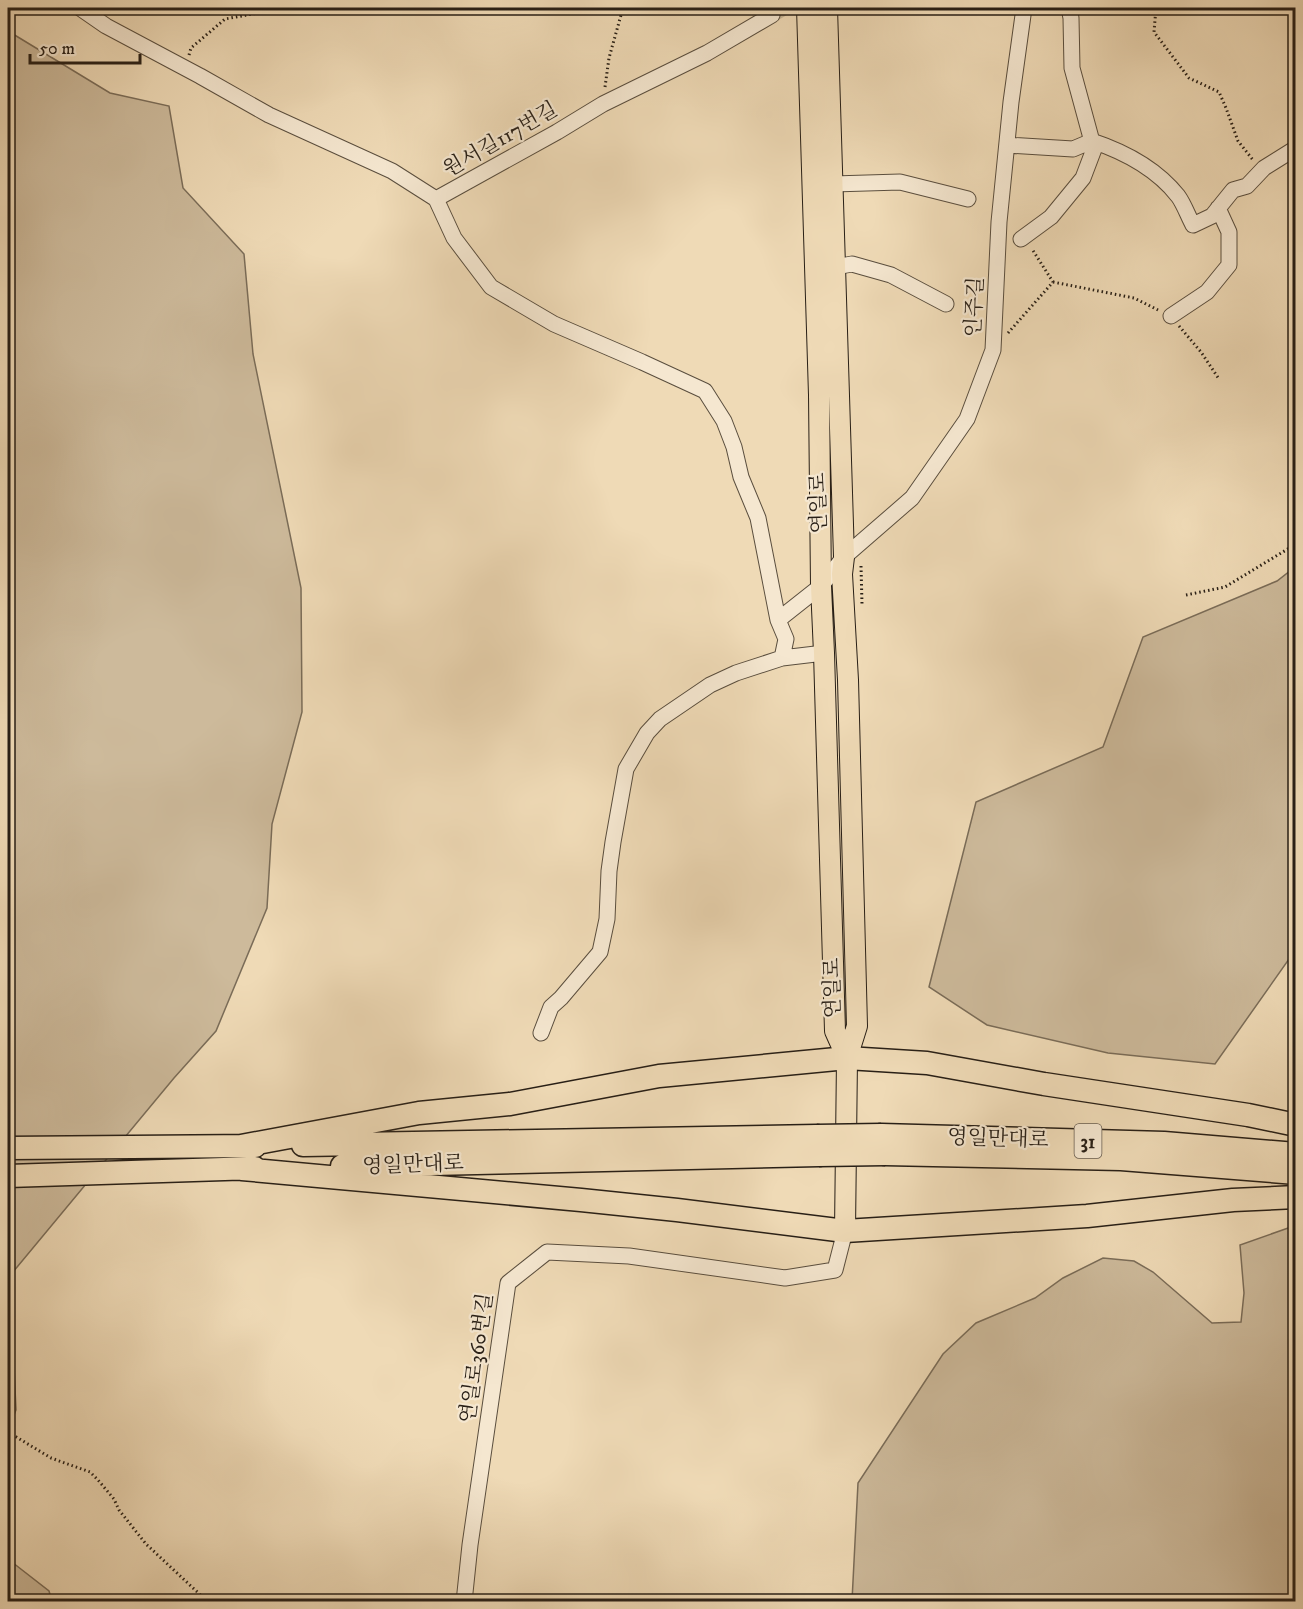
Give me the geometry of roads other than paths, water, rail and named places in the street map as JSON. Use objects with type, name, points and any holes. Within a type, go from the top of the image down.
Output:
[{"type":"highway","points":[[242,1158],[419,1113],[510,1104],[659,1076],[847,1058],[927,1063],[1044,1084],[1248,1115],[1296,1125]]},
{"type":"highway","name":"영일만대로","points":[[8,1176],[242,1158],[818,1145],[1164,1143],[1296,1154]]},
{"type":"highway","name":"영일만대로","points":[[883,1144],[1296,1173]]},
{"type":"highway","name":"영일만대로","points":[[8,1148],[242,1158]]},
{"type":"highway","points":[[242,1158],[689,1211],[845,1232],[1087,1216],[1233,1200],[1296,1197]]},
{"type":"main road","name":"연일로","points":[[807,8],[819,395],[820,586],[835,1031],[847,1058]]},
{"type":"main road","name":"연일로","points":[[827,8],[857,1026],[847,1058]]},
{"type":"main road","points":[[845,1232],[847,1058]]},
{"type":"street","name":"원서길117번길","points":[[80,8],[106,26],[269,115],[392,171],[436,199],[603,104],[708,53],[772,15]]},
{"type":"street","name":"인주길","points":[[778,620],[820,586],[844,557],[912,498],[968,419],[993,350],[999,222],[1024,8]]},
{"type":"street","points":[[1021,239],[1051,217],[1083,178],[1094,149],[1072,68],[1069,8]]},
{"type":"street","points":[[1007,145],[1073,149],[1092,141],[1115,149],[1151,168],[1179,196],[1193,225],[1212,216],[1233,190],[1247,186],[1261,171],[1296,148]]},
{"type":"street","points":[[833,184],[900,182],[968,199]]},
{"type":"street","points":[[436,199],[453,238],[491,287],[554,324],[705,391],[724,421],[734,447],[741,477],[758,518],[778,620],[786,639],[782,658]]},
{"type":"street","points":[[1171,316],[1207,292],[1229,266],[1229,232],[1218,208]]},
{"type":"street","points":[[835,267],[852,264],[891,275],[946,304]]},
{"type":"street","points":[[541,1033],[552,1007],[600,952],[607,919],[610,861],[626,769],[647,733],[660,719],[710,685],[736,673],[782,658],[824,653]]},
{"type":"street","name":"연일로360번길","points":[[464,1602],[470,1545],[508,1283],[547,1252],[629,1256],[785,1278],[835,1269],[845,1232]]},
{"type":"tunnel","points":[[772,15],[784,8]]}]
